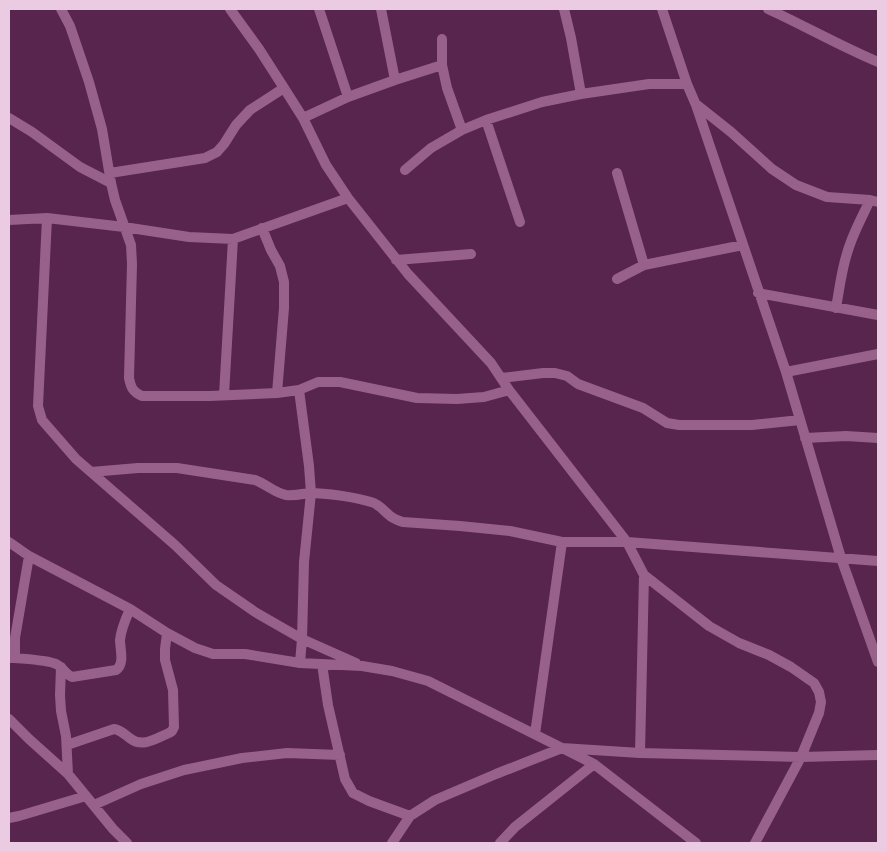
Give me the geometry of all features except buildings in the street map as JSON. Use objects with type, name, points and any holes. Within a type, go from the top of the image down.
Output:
[{"type":"street","points":[[61,9],[70,26],[89,82],[102,129],[110,178],[131,245],[129,378],[130,387],[134,393],[142,396],[277,393],[299,390],[318,382],[340,382],[417,398],[457,399],[484,397],[509,390]]},
{"type":"street","points":[[230,9],[284,88],[302,118],[326,166],[348,198],[408,274],[491,363],[509,390],[627,542],[644,575],[709,626],[739,643],[791,667],[814,683],[819,692],[821,702],[819,713],[801,757],[755,843]]},
{"type":"street","points":[[319,9],[348,97]]},
{"type":"street","points":[[381,9],[395,80]]},
{"type":"street","points":[[564,9],[581,94]]},
{"type":"street","points":[[662,9],[786,372],[841,558],[878,662]]},
{"type":"street","points":[[768,9],[878,62]]},
{"type":"street","points":[[442,40],[442,65],[447,88],[462,130]]},
{"type":"street","points":[[302,118],[348,97],[442,65]]},
{"type":"street","points":[[405,170],[431,148],[462,130],[486,120],[542,102],[649,84],[687,84]]},
{"type":"street","points":[[9,118],[32,132],[80,168],[110,178],[205,158],[216,152],[224,144],[236,125],[250,110],[284,88]]},
{"type":"street","points":[[696,104],[772,169],[796,185],[827,197],[874,201],[852,239],[847,252],[836,308]]},
{"type":"street","points":[[486,120],[520,222]]},
{"type":"street","points":[[617,174],[644,266]]},
{"type":"street","points":[[9,220],[47,218],[189,237],[233,238],[348,198]]},
{"type":"street","points":[[47,218],[38,406],[42,420],[76,459],[175,545],[216,585],[255,612],[302,639],[362,666]]},
{"type":"street","points":[[262,228],[280,266],[284,282],[284,308],[277,393]]},
{"type":"street","points":[[224,395],[233,238]]},
{"type":"street","points":[[617,279],[644,266],[743,245]]},
{"type":"street","points":[[396,260],[471,254]]},
{"type":"street","points":[[758,293],[878,315]]},
{"type":"street","points":[[786,372],[878,354]]},
{"type":"street","points":[[502,378],[543,373],[567,376],[578,384],[643,408],[667,422],[679,425],[752,425],[800,420]]},
{"type":"street","points":[[299,390],[311,493],[304,562],[300,663]]},
{"type":"street","points":[[805,438],[846,436],[878,438]]},
{"type":"street","points":[[91,472],[138,468],[177,468],[255,480],[284,495],[291,496],[311,493],[346,496],[373,502],[394,519],[403,522],[510,531],[562,542],[627,542],[878,561]]},
{"type":"street","points":[[9,542],[29,556],[130,609],[195,648],[213,654],[245,654],[300,663],[362,666],[392,671],[428,681],[594,764],[696,843]]},
{"type":"street","points":[[535,734],[562,542]]},
{"type":"street","points":[[29,556],[12,658],[55,663],[66,675],[72,677],[116,670],[121,663],[120,639],[130,609]]},
{"type":"street","points":[[640,753],[644,575]]},
{"type":"street","points":[[67,745],[114,729],[119,730],[133,741],[144,744],[172,731],[174,727],[173,690],[166,660],[167,632]]},
{"type":"street","points":[[322,664],[328,705],[344,779],[353,793],[410,816]]},
{"type":"street","points":[[61,668],[60,695],[67,745],[68,774]]},
{"type":"street","points":[[9,719],[68,774],[113,829],[128,843]]},
{"type":"street","points":[[392,843],[410,816],[435,800],[562,748],[640,753],[801,757],[878,755]]},
{"type":"street","points":[[94,805],[141,784],[184,770],[242,758],[287,753],[340,755]]},
{"type":"street","points":[[500,843],[515,827],[594,764]]},
{"type":"street","points":[[9,818],[86,796]]}]
